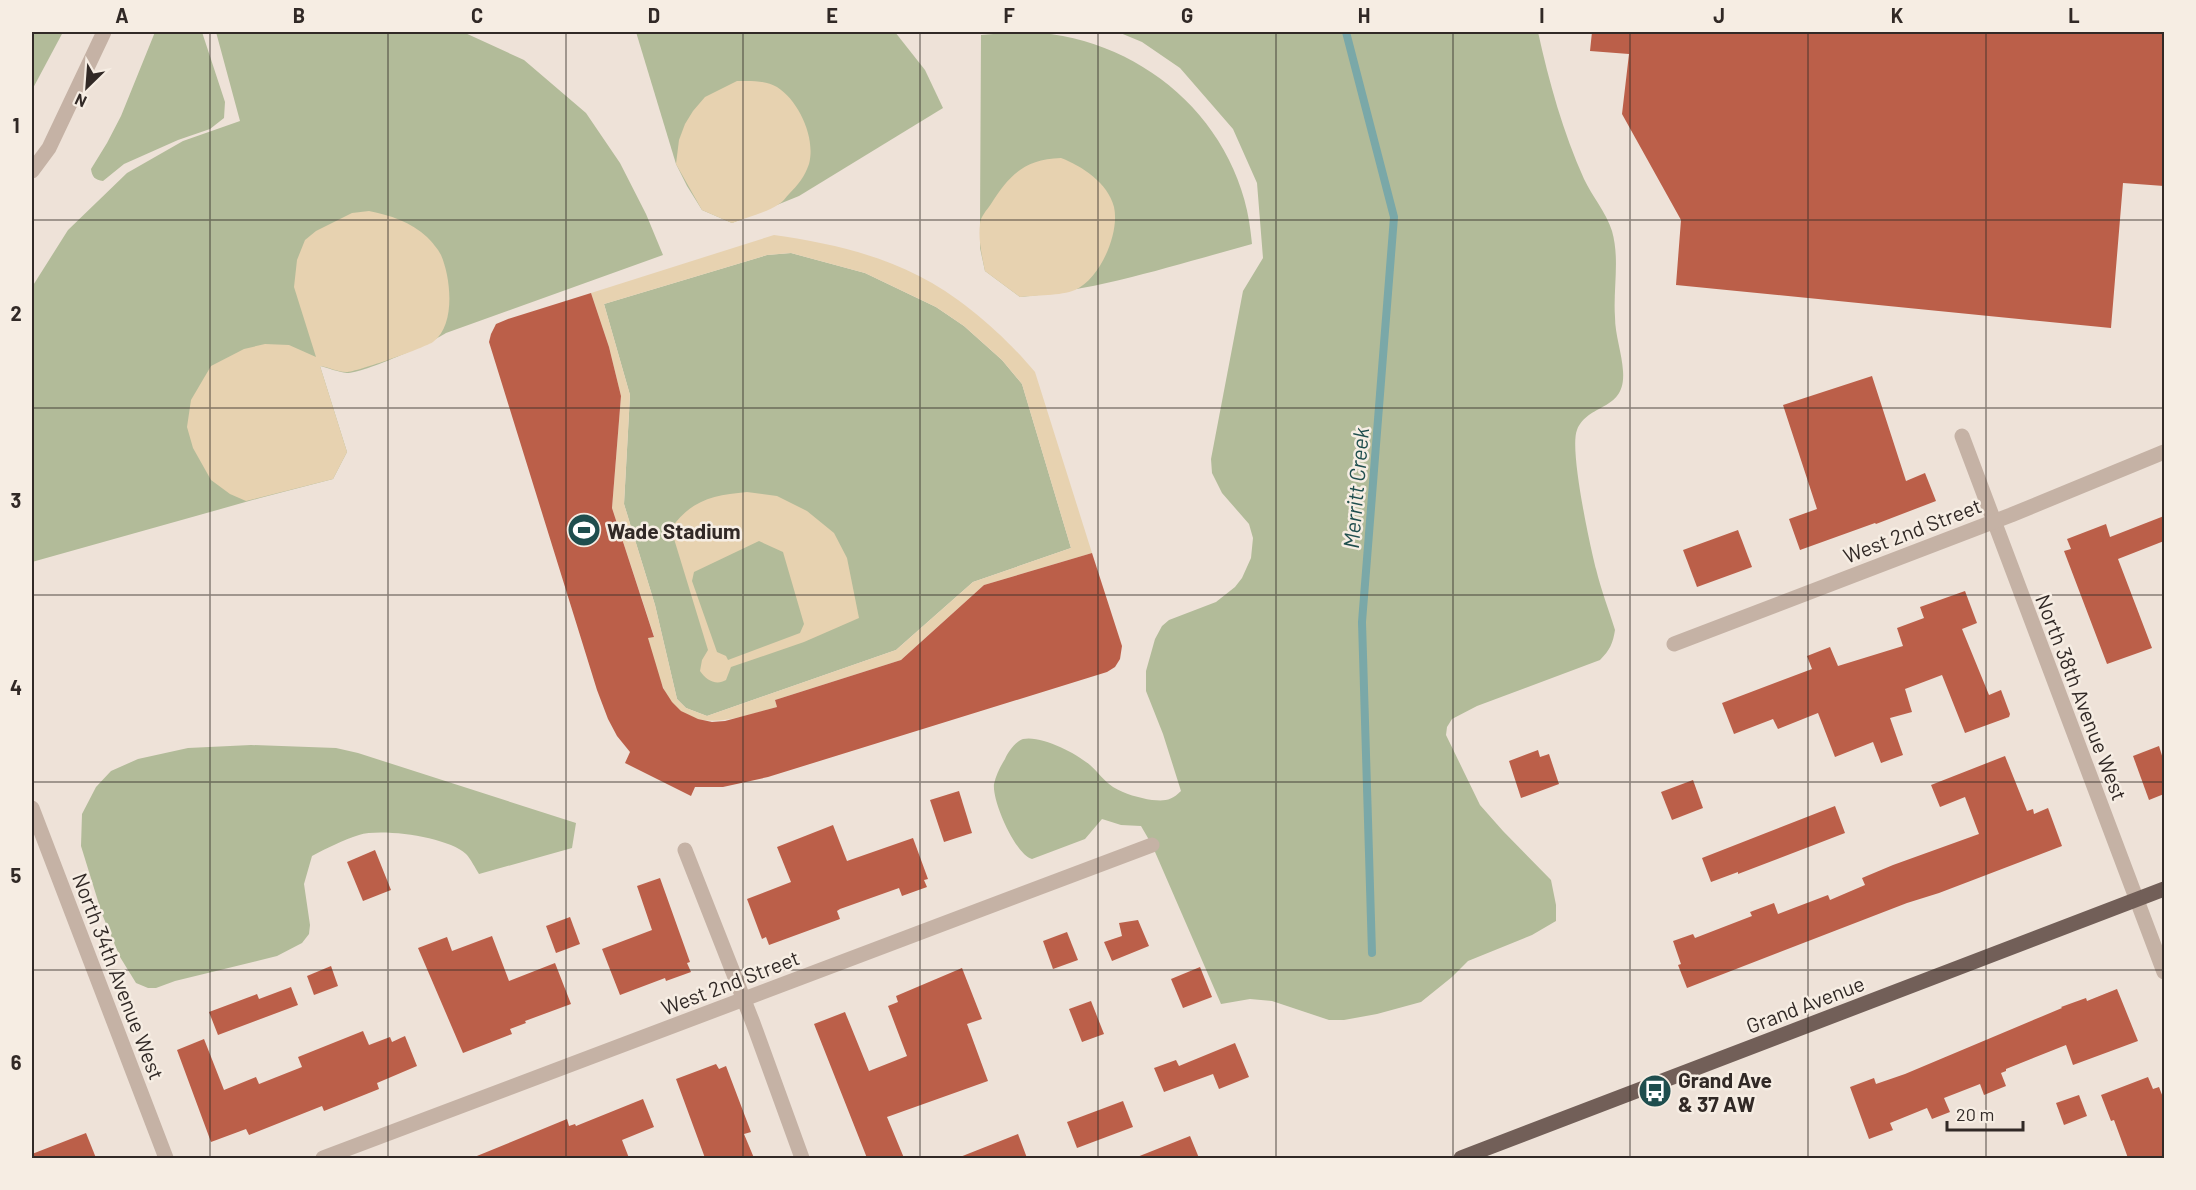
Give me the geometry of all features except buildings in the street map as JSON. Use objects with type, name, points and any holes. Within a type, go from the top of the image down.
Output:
[{"type":"main road","name":"Grand Avenue","points":[[1461,1158],[2164,889]]},
{"type":"street","points":[[32,171],[49,148],[104,32]]},
{"type":"street","name":"North 38th Avenue West","points":[[1962,436],[1992,521],[2164,972]]},
{"type":"street","name":"West 2nd Street","points":[[1674,644],[2164,452]]},
{"type":"street","name":"North 34th Avenue West","points":[[32,808],[166,1158]]},
{"type":"street","name":"West 2nd Street","points":[[323,1158],[1152,845]]},
{"type":"street","points":[[684,850],[802,1158]]},
{"type":"green space","points":[[32,32],[63,32],[32,90]]},
{"type":"green space","points":[[155,32],[202,32],[225,102],[224,118],[210,129],[178,140],[124,164],[103,181],[98,180],[94,178],[91,169],[121,116]]},
{"type":"green space","points":[[216,32],[463,32],[524,60],[586,113],[620,163],[646,214],[663,255],[446,333],[413,350],[356,372],[347,373],[320,366],[347,452],[333,479],[32,562],[32,287],[68,230],[127,173],[183,141],[240,121]]},
{"type":"green space","points":[[636,32],[895,32],[925,70],[943,108],[799,196],[732,223],[702,210],[687,186],[676,164]]},
{"type":"green space","points":[[1019,32],[1063,36],[1104,48],[1143,67],[1177,92],[1206,123],[1229,159],[1245,200],[1252,244],[1108,283],[1020,297],[985,271],[980,248],[981,35]]},
{"type":"green space","points":[[1118,32],[1538,32],[1563,125],[1584,179],[1612,231],[1616,252],[1615,324],[1623,371],[1622,384],[1619,394],[1613,400],[1583,421],[1577,430],[1575,440],[1581,498],[1589,540],[1615,630],[1612,643],[1600,660],[1477,706],[1452,719],[1447,727],[1446,735],[1480,805],[1551,880],[1556,905],[1556,921],[1532,935],[1468,961],[1421,1002],[1344,1020],[1329,1020],[1272,1001],[1250,999],[1221,1004],[1152,845],[1141,826],[1121,825],[1102,819],[1085,839],[1032,859],[1025,855],[1012,838],[997,802],[994,784],[1001,765],[1020,740],[1030,738],[1048,742],[1076,755],[1110,785],[1127,794],[1147,799],[1168,800],[1181,791],[1163,734],[1146,691],[1146,671],[1155,639],[1162,626],[1169,620],[1216,602],[1235,587],[1251,558],[1253,538],[1249,524],[1222,493],[1212,473],[1211,459],[1243,291],[1263,258],[1257,183],[1233,129],[1180,68],[1142,42]]},
{"type":"green space","points":[[791,253],[865,273],[936,307],[964,326],[1002,360],[1022,384],[1071,548],[973,582],[896,650],[707,716],[686,708],[677,699],[655,605],[624,504],[630,395],[604,304],[767,255]]},
{"type":"green space","points":[[251,745],[336,748],[358,753],[576,823],[572,848],[479,874],[466,854],[445,843],[398,833],[359,835],[312,856],[304,884],[310,925],[309,934],[302,943],[277,956],[175,981],[156,988],[148,988],[136,983],[120,957],[102,914],[81,846],[82,814],[96,787],[111,771],[138,759],[188,748]]},
{"type":"sand","points":[[737,81],[768,83],[785,93],[804,121],[811,154],[803,176],[782,202],[768,210],[732,223],[702,210],[676,164],[679,140],[693,111],[705,97]]},
{"type":"sand","points":[[1061,158],[1093,176],[1111,198],[1115,218],[1111,242],[1100,266],[1084,284],[1075,290],[1020,297],[985,271],[980,242],[980,221],[1004,185],[1019,170],[1037,162]]},
{"type":"sand","points":[[369,211],[407,223],[427,237],[438,250],[449,288],[445,324],[433,342],[375,364],[346,372],[320,366],[347,452],[333,479],[246,501],[230,494],[211,480],[193,448],[187,427],[191,400],[211,366],[244,349],[265,344],[289,345],[316,357],[294,287],[297,260],[305,240],[316,231],[352,213]]},
{"type":"sand","points":[[774,235],[848,249],[919,276],[951,295],[981,318],[1035,372],[1092,553],[984,585],[901,660],[775,700],[777,707],[745,716],[713,721],[684,714],[673,703],[658,675],[647,638],[654,636],[612,508],[621,396],[609,347],[591,293]],"holes":[[[791,253],[865,273],[936,307],[964,326],[1002,360],[1022,384],[1071,548],[973,582],[896,650],[707,716],[686,708],[677,699],[655,605],[624,504],[630,395],[604,304],[767,255]]]},
{"type":"sand","points":[[747,492],[777,496],[807,511],[834,533],[847,558],[859,618],[804,642],[731,667],[726,680],[715,682],[705,677],[700,671],[702,660],[708,650],[671,529],[686,511],[695,505],[713,497]],"holes":[[[759,541],[783,552],[804,624],[800,633],[728,660],[726,656],[717,652],[692,581],[694,572]]]},
{"type":"waterway","name":"Merritt Creek","points":[[1346,32],[1394,217],[1362,622],[1372,953]]},
{"type":"place","name":"Wade Stadium","points":[[584,530]]},
{"type":"place","name":"Grand Ave & 37 AW","points":[[1655,1091]]}]
